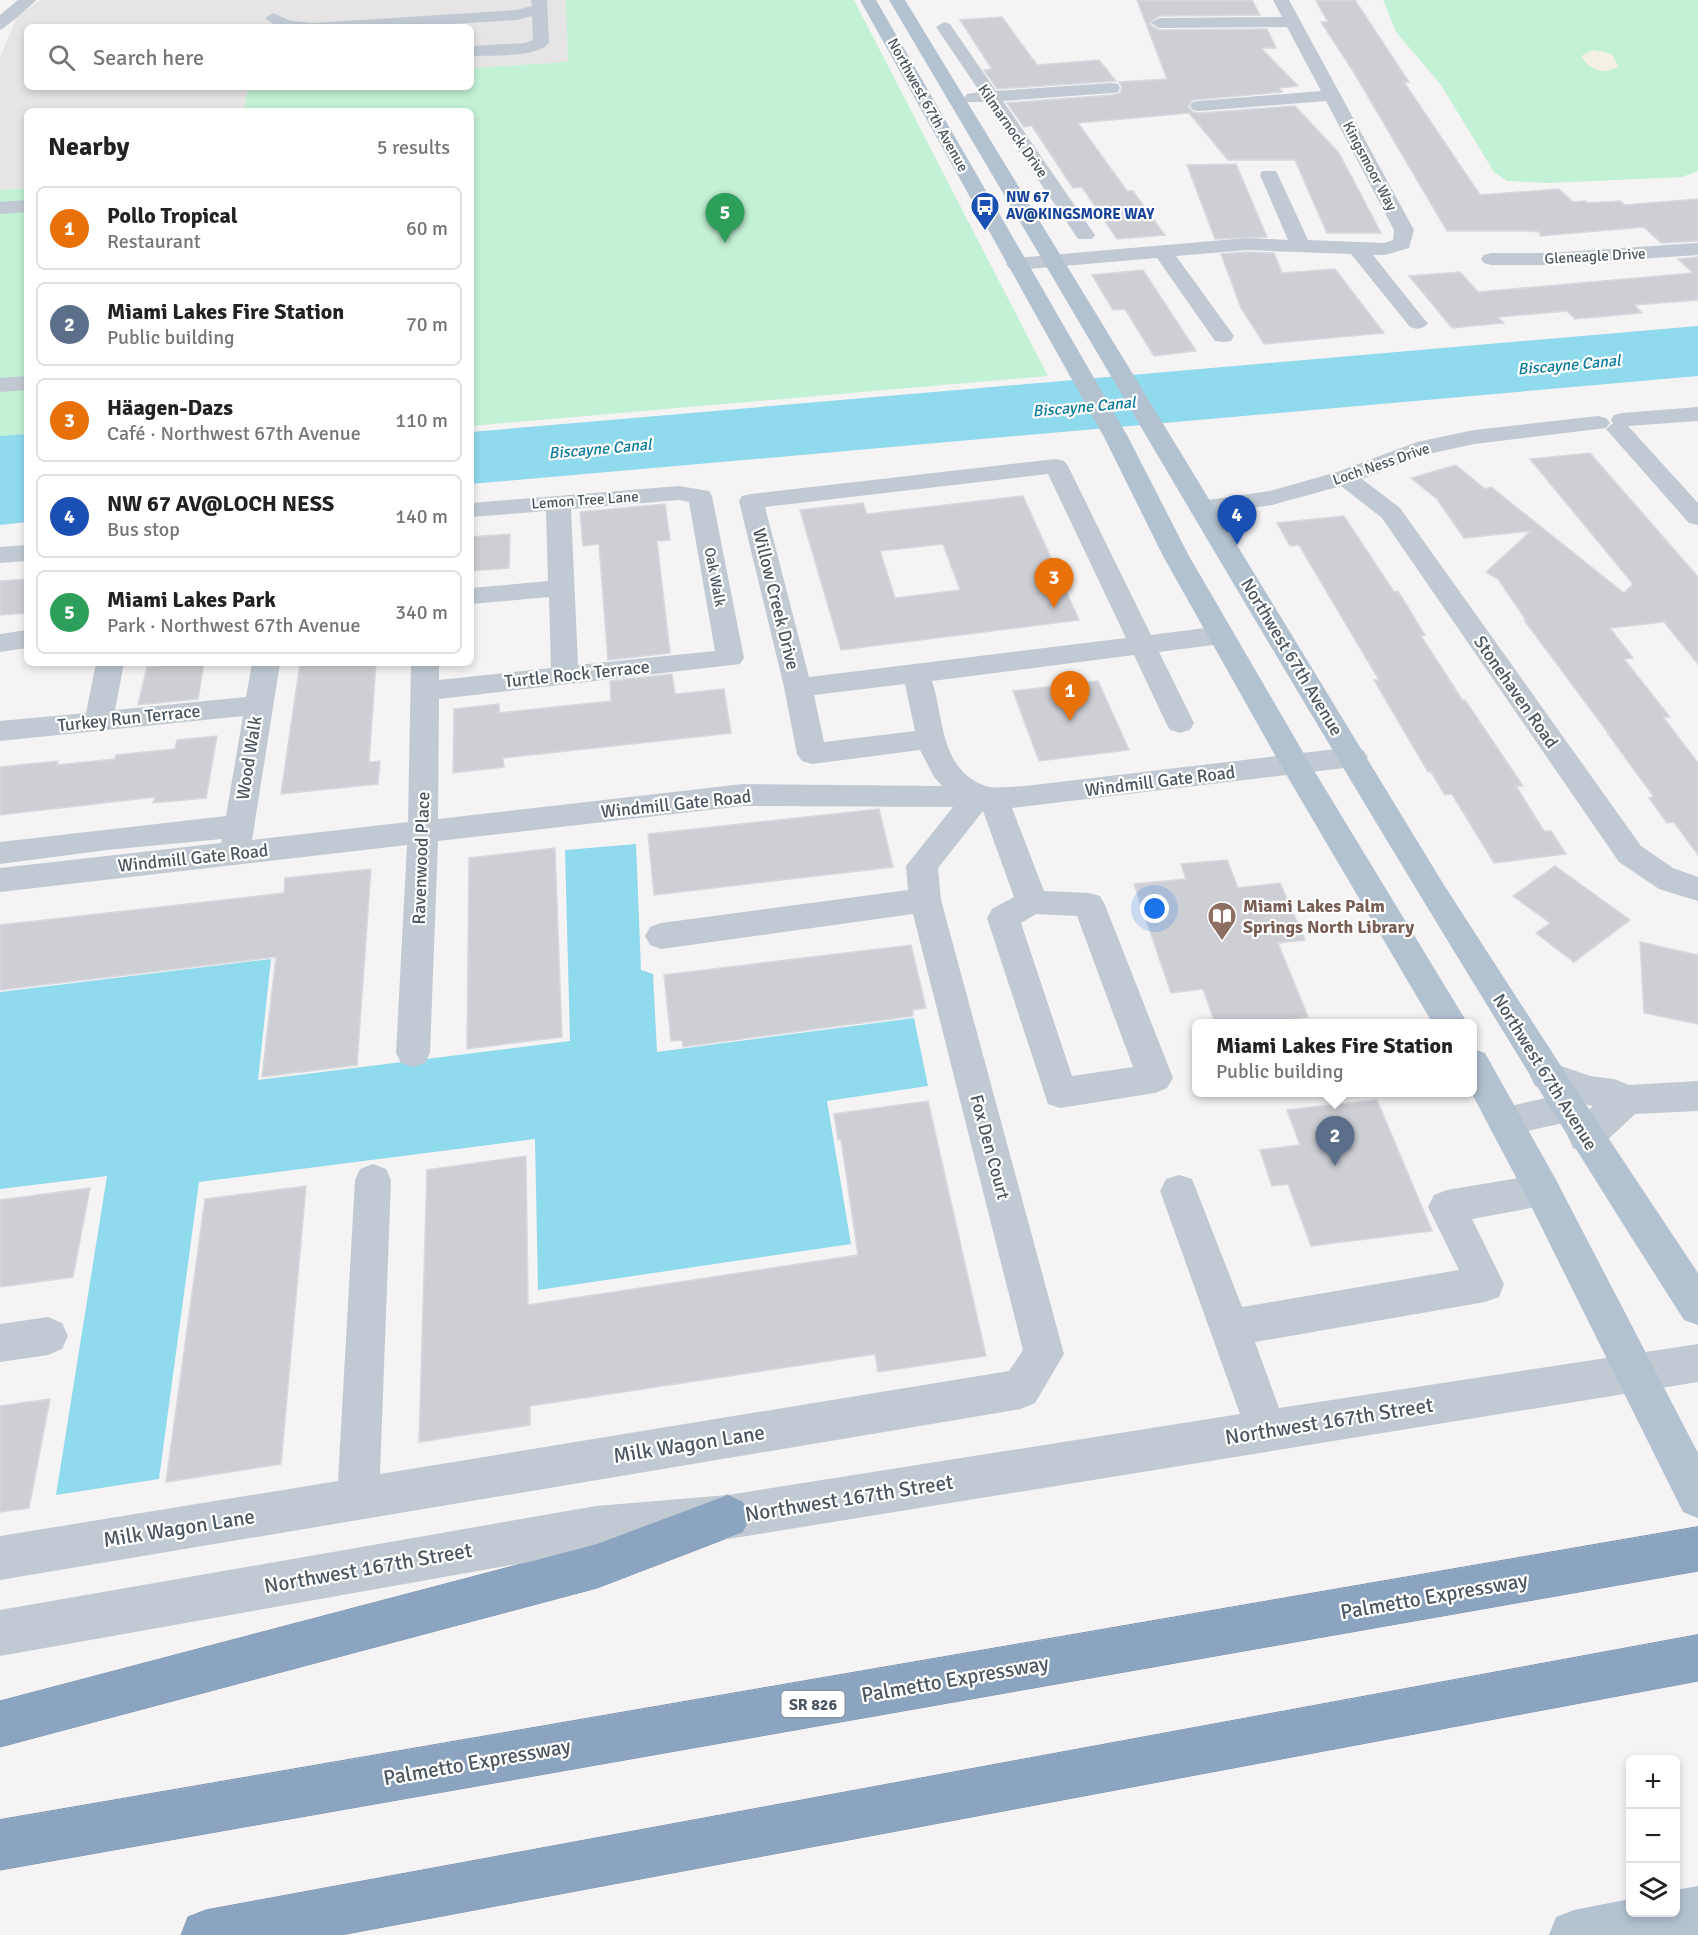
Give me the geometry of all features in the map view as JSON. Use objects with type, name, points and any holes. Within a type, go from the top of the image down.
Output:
[{"type":"highway","points":[[0,1724],[597,1566],[728,1517]]},
{"type":"highway","name":"Palmetto Expressway","points":[[0,1845],[1698,1549]]},
{"type":"highway","points":[[206,1935],[1688,1660]]},
{"type":"main road","name":"Northwest 67th Avenue","points":[[868,0],[1116,437],[1176,556],[1221,635],[1295,764],[1449,1019]]},
{"type":"main road","name":"Northwest 67th Avenue","points":[[897,0],[1090,324],[1547,1076],[1698,1307]]},
{"type":"main road","points":[[927,101],[957,98]]},
{"type":"main road","points":[[1134,473],[1182,504],[1202,508]]},
{"type":"main road","points":[[1176,556],[1178,538],[1188,516],[1202,508]]},
{"type":"main road","points":[[1477,1070],[1542,1190],[1698,1497]]},
{"type":"main road","points":[[1574,1935],[1698,1911]]},
{"type":"street","points":[[271,23],[279,0]]},
{"type":"street","name":"Kingsmoor Way","points":[[1016,264],[1247,244],[1385,249],[1402,244],[1404,230],[1281,0]]},
{"type":"street","points":[[0,8],[22,4]]},
{"type":"street","points":[[0,25],[22,4]]},
{"type":"street","points":[[368,24],[517,15],[539,5]]},
{"type":"street","points":[[474,51],[527,48],[541,43],[534,31],[539,5]]},
{"type":"street","points":[[1159,23],[1292,22]]},
{"type":"street","name":"Kilmarnock Drive","points":[[944,27],[1084,234]]},
{"type":"street","points":[[957,98],[1112,88]]},
{"type":"street","points":[[1199,106],[1331,94]]},
{"type":"street","points":[[1269,175],[1300,246]]},
{"type":"street","points":[[0,208],[24,206]]},
{"type":"street","points":[[1357,248],[1417,323]]},
{"type":"street","name":"Gleneagle Drive","points":[[1491,259],[1548,259],[1698,249]]},
{"type":"street","points":[[1162,251],[1223,336]]},
{"type":"street","points":[[0,385],[24,383]]},
{"type":"street","name":"Loch Ness Drive","points":[[1202,508],[1272,498],[1345,477],[1417,449],[1473,437],[1698,414]]},
{"type":"street","points":[[1613,424],[1698,518]]},
{"type":"street","name":"Willow Creek Drive","points":[[1142,645],[1056,466],[751,501],[798,687],[916,674],[1221,635]]},
{"type":"street","name":"Stonehaven Road","points":[[1345,477],[1390,513],[1630,854],[1653,872],[1681,886],[1698,889]]},
{"type":"street","name":"Lemon Tree Lane","points":[[474,510],[679,494],[700,496]]},
{"type":"street","name":"Oak Walk","points":[[700,496],[730,658]]},
{"type":"street","points":[[558,502],[565,675]]},
{"type":"street","points":[[0,555],[24,553]]},
{"type":"street","points":[[474,596],[562,588]]},
{"type":"street","points":[[0,643],[24,639]]},
{"type":"street","points":[[1142,645],[1180,723]]},
{"type":"street","name":"Turtle Rock Terrace","points":[[425,677],[565,675],[730,658]]},
{"type":"street","points":[[99,721],[109,666]]},
{"type":"street","name":"Wood Walk","points":[[237,840],[265,666]]},
{"type":"street","points":[[916,674],[922,690],[932,739],[945,771],[986,797],[1032,902]]},
{"type":"street","name":"Ravenwood Place","points":[[413,1053],[423,831],[425,677]]},
{"type":"street","points":[[798,687],[812,754],[932,739]]},
{"type":"street","name":"Turkey Run Terrace","points":[[0,731],[258,705]]},
{"type":"street","name":"Windmill Gate Road","points":[[0,880],[237,840],[423,831],[743,795],[1025,797],[1353,757]]},
{"type":"street","name":"Fox Den Court","points":[[986,797],[922,866],[925,900],[1044,1354],[1021,1389]]},
{"type":"street","points":[[0,853],[107,839],[237,840]]},
{"type":"street","points":[[662,936],[925,900]]},
{"type":"street","points":[[1032,902],[1089,906],[1155,1078],[1060,1093],[1003,918],[1032,902]]},
{"type":"street","points":[[1547,1076],[1590,1091],[1614,1094],[1625,1100],[1698,1096]]},
{"type":"street","points":[[1505,1121],[1577,1123],[1606,1117],[1619,1109],[1625,1100]]},
{"type":"street","points":[[358,1499],[373,1180]]},
{"type":"street","points":[[1230,1328],[1485,1284],[1447,1207],[1542,1190]]},
{"type":"street","points":[[1179,1191],[1267,1431]]},
{"type":"street","points":[[0,1343],[48,1336]]},
{"type":"street","name":"Northwest 167th Street","points":[[0,1633],[596,1528],[728,1517],[1526,1389],[1698,1364]]},
{"type":"street","name":"Milk Wagon Lane","points":[[0,1558],[1021,1389]]},
{"type":"shaded area","points":[[40,0],[566,0],[568,62],[474,68],[474,24],[24,24],[24,90],[248,90],[244,108],[24,108],[24,188],[0,190],[0,57],[17,17]]},
{"type":"green space","points":[[566,0],[854,0],[1048,376],[474,426],[474,108],[244,108],[248,90],[474,90],[474,68],[568,62]]},
{"type":"green space","points":[[1383,0],[1698,0],[1698,171],[1682,177],[1549,183],[1507,181],[1494,172],[1441,85],[1396,32]]},
{"type":"green space","points":[[24,188],[24,465],[0,468],[0,190]]},
{"type":"sand","points":[[1593,50],[1612,54],[1618,66],[1606,71],[1596,70],[1581,56]]},
{"type":"water","name":"Biscayne Canal","points":[[1698,326],[1698,376],[474,484],[474,432]]},
{"type":"water","points":[[24,434],[24,522],[0,525],[0,436]]},
{"type":"water","points":[[636,844],[641,970],[653,974],[657,1052],[914,1018],[928,1086],[827,1101],[851,1244],[538,1290],[535,1139],[199,1182],[159,1479],[56,1495],[107,1176],[0,1189],[0,992],[271,959],[258,1080],[570,1041],[565,850]]},
{"type":"building","points":[[1137,0],[1252,0],[1260,15],[1159,16],[1149,24],[1159,30],[1267,29],[1276,48],[1261,48],[1298,86],[1279,88],[1282,92],[1193,100],[1188,107],[1193,112],[1199,113],[1295,106],[1339,153],[1381,233],[1327,233],[1295,160],[1228,160],[1189,113],[1078,123],[1127,191],[1133,191],[1165,235],[1117,239],[1082,187],[1073,188],[1032,126],[1024,127],[1007,103],[1112,95],[1120,93],[1122,87],[1119,82],[1167,79]]},
{"type":"building","points":[[1355,0],[1409,82],[1404,82],[1480,195],[1559,189],[1573,202],[1620,201],[1625,205],[1698,199],[1698,241],[1661,243],[1644,227],[1540,236],[1540,232],[1527,231],[1447,231],[1353,71],[1321,22],[1328,22],[1316,1]]},
{"type":"building","points":[[1002,17],[1037,65],[1099,60],[1116,81],[997,89],[984,70],[992,69],[960,20]]},
{"type":"building","points":[[1236,164],[1267,237],[1215,239],[1187,165]]},
{"type":"building","points":[[1274,253],[1282,273],[1335,269],[1384,333],[1264,344],[1241,308],[1221,254]]},
{"type":"building","points":[[1698,257],[1698,300],[1634,305],[1642,313],[1575,319],[1567,311],[1498,317],[1504,323],[1452,328],[1409,276],[1460,272],[1478,292],[1693,273],[1678,259]]},
{"type":"building","points":[[1143,270],[1196,351],[1154,356],[1125,309],[1113,310],[1092,275]]},
{"type":"building","points":[[1590,453],[1698,577],[1698,664],[1664,622],[1610,628],[1633,658],[1624,659],[1670,717],[1663,717],[1698,763],[1698,855],[1674,822],[1667,823],[1649,798],[1654,797],[1524,620],[1526,620],[1498,579],[1486,572],[1531,531],[1464,538],[1437,499],[1411,478],[1456,465],[1485,489],[1491,487],[1624,593],[1633,584],[1530,459]]},
{"type":"building","points":[[1023,496],[1079,620],[841,650],[800,510],[863,503],[867,514]],"holes":[[[943,544],[960,590],[895,598],[880,551]]]},
{"type":"building","points":[[665,504],[670,540],[657,541],[670,653],[608,660],[599,544],[583,546],[580,512]]},
{"type":"building","points":[[1344,516],[1394,592],[1398,591],[1425,635],[1421,636],[1463,701],[1465,700],[1523,786],[1516,786],[1544,831],[1551,831],[1566,854],[1494,863],[1452,794],[1445,795],[1431,772],[1428,772],[1374,680],[1379,680],[1299,545],[1290,546],[1277,523]]},
{"type":"building","points":[[510,534],[509,568],[474,571],[474,537]]},
{"type":"building","points":[[24,579],[24,613],[0,615],[0,581]]},
{"type":"building","points":[[204,666],[198,699],[138,705],[147,667]]},
{"type":"building","points":[[300,666],[376,666],[369,762],[380,761],[378,784],[281,794]]},
{"type":"building","points":[[672,674],[675,694],[724,689],[731,733],[503,758],[504,767],[453,773],[454,709],[499,704],[499,713],[611,701],[610,681]]},
{"type":"building","points":[[1098,681],[1129,750],[1039,761],[1013,691]]},
{"type":"building","points":[[217,736],[206,798],[153,803],[155,797],[0,815],[0,767],[58,761],[57,765],[115,759],[116,755],[175,749],[177,740]]},
{"type":"building","points":[[879,809],[893,867],[654,895],[648,834]]},
{"type":"building","points":[[555,848],[562,1037],[467,1049],[469,858]]},
{"type":"building","name":"Miami Lakes Palm Springs North Library","points":[[1227,860],[1238,888],[1280,883],[1305,940],[1278,943],[1308,1017],[1214,1019],[1203,989],[1171,993],[1134,884],[1186,879],[1181,864]]},
{"type":"building","points":[[1555,866],[1630,920],[1574,962],[1536,933],[1550,923],[1513,896]]},
{"type":"building","points":[[371,869],[357,1065],[262,1077],[276,957],[0,990],[0,925],[284,893],[285,878]]},
{"type":"building","points":[[1640,942],[1698,955],[1698,1024],[1644,1013]]},
{"type":"building","points":[[911,945],[926,1008],[913,1010],[913,1016],[683,1047],[682,1040],[671,1041],[664,975]]},
{"type":"building","points":[[1377,1100],[1432,1231],[1311,1246],[1288,1184],[1272,1186],[1260,1150],[1300,1145],[1287,1110]]},
{"type":"building","points":[[928,1101],[986,1356],[878,1372],[875,1354],[530,1406],[530,1425],[419,1442],[427,1170],[526,1156],[528,1305],[858,1255],[841,1140],[838,1140],[834,1114]]},
{"type":"building","points":[[306,1186],[281,1464],[166,1482],[205,1199]]},
{"type":"building","points":[[90,1188],[73,1277],[0,1287],[0,1200]]},
{"type":"building","points":[[50,1399],[29,1508],[0,1512],[0,1406]]},
{"type":"place","name":"NW 67 AV@KINGSMORE WAY","points":[[985,232]]},
{"type":"place","name":"Miami Lakes Park","points":[[725,243]]},
{"type":"place","name":"NW 67 AV@LOCH NESS","points":[[1237,545]]},
{"type":"place","name":"Häagen-Dazs","points":[[1054,608]]},
{"type":"place","name":"Pollo Tropical","points":[[1070,721]]},
{"type":"place","name":"Miami Lakes Palm Springs North Library","points":[[1222,942]]},
{"type":"place","name":"Miami Lakes Fire Station","points":[[1335,1166]]}]
